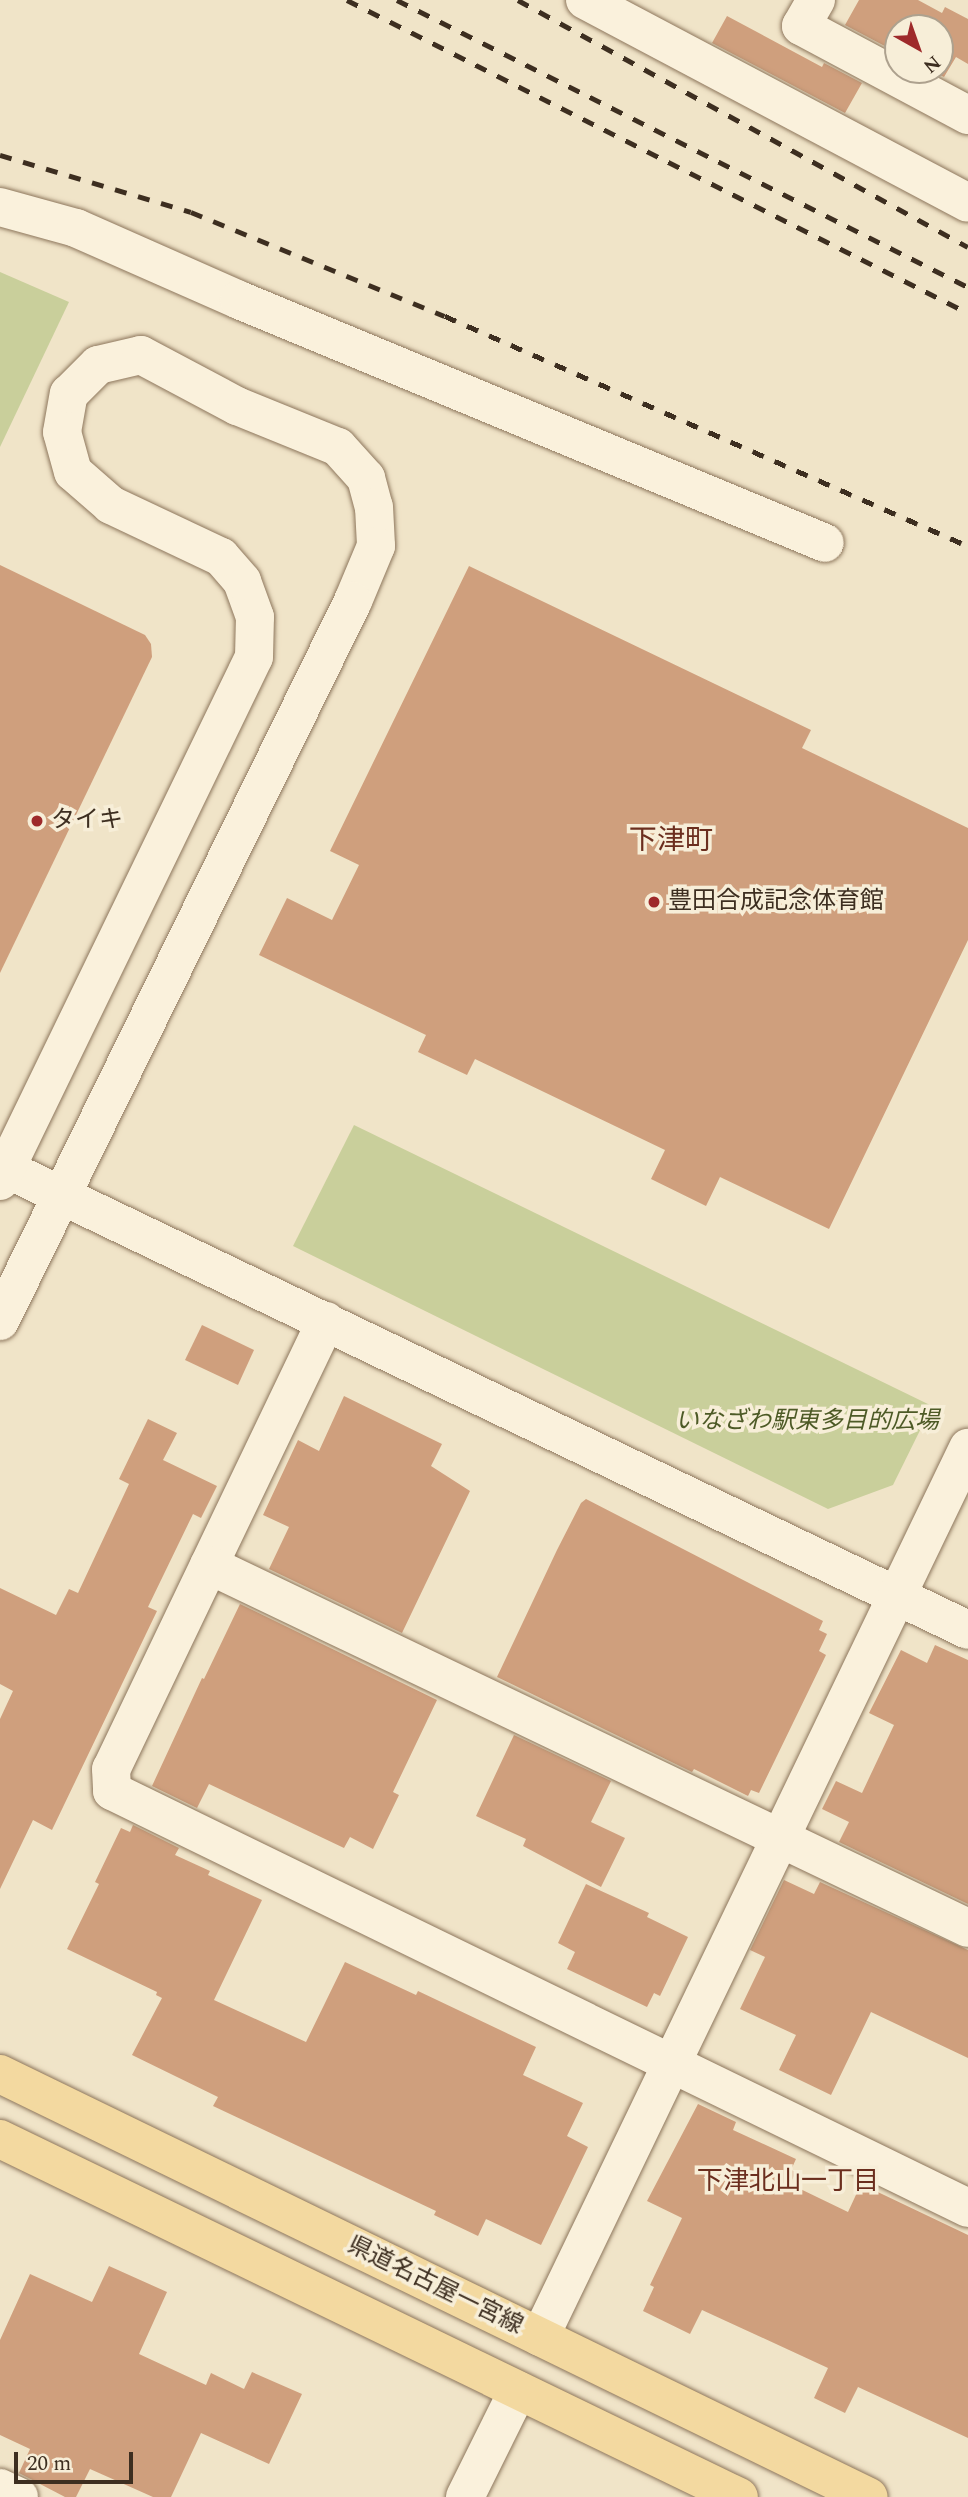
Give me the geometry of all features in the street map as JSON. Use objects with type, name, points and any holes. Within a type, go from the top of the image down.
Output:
[{"type":"main road","name":"県道名古屋一宮線","points":[[0,2074],[869,2497]]},
{"type":"main road","points":[[0,2139],[739,2497]]},
{"type":"street","points":[[586,0],[968,203]]},
{"type":"street","points":[[816,0],[801,26],[967,112]]},
{"type":"street","points":[[0,207],[76,228],[239,300],[825,543]]},
{"type":"street","points":[[0,1321],[62,1194],[353,601],[376,546],[374,507],[366,478],[338,447],[237,406],[141,355],[98,365],[69,394],[62,432],[73,472],[111,505],[221,557],[242,581],[255,617],[254,657],[2,1172],[62,1194],[968,1630]]},
{"type":"street","points":[[326,1321],[110,1769],[112,1790],[968,2208]]},
{"type":"street","points":[[540,2337],[968,1448]]},
{"type":"street","points":[[209,1565],[968,1928]]},
{"type":"street","points":[[465,2497],[518,2390]]},
{"type":"street","points":[[0,2488],[19,2497]]},
{"type":"green space","points":[[0,272],[69,302],[0,447]]},
{"type":"green space","name":"いなざわ駅東多目的広場","points":[[354,1125],[932,1406],[893,1485],[828,1509],[293,1246]]},
{"type":"building","points":[[859,0],[918,0],[942,13],[945,7],[968,19],[968,64],[956,57],[954,60],[954,14],[884,14],[884,46],[845,25]]},
{"type":"building","points":[[727,16],[822,67],[824,63],[862,83],[845,113],[712,43]]},
{"type":"building","name":"タイキ","points":[[0,565],[145,635],[151,644],[152,657],[0,973]]},
{"type":"building","name":"豊田合成記念体育館","points":[[469,566],[811,730],[802,748],[968,828],[968,940],[829,1229],[720,1177],[706,1206],[651,1179],[665,1150],[475,1059],[467,1075],[418,1052],[426,1035],[259,955],[287,898],[332,920],[359,865],[330,851]]},
{"type":"building","points":[[202,1325],[254,1350],[238,1385],[185,1360]]},
{"type":"building","points":[[344,1396],[442,1444],[431,1466],[470,1491],[402,1633],[269,1569],[289,1527],[263,1515],[298,1440],[319,1451]]},
{"type":"building","points":[[148,1419],[177,1433],[163,1460],[217,1486],[201,1518],[193,1514],[148,1607],[157,1611],[52,1830],[33,1820],[0,1889],[0,1719],[13,1691],[0,1684],[0,1588],[56,1615],[69,1589],[78,1593],[129,1484],[119,1479]]},
{"type":"building","points":[[586,1499],[823,1621],[819,1630],[827,1634],[819,1651],[826,1655],[759,1793],[751,1790],[748,1796],[694,1769],[692,1772],[497,1677],[557,1550],[581,1503]]},
{"type":"building","points":[[240,1604],[437,1700],[393,1792],[399,1795],[373,1849],[350,1837],[344,1848],[209,1784],[197,1808],[152,1786]]},
{"type":"building","points":[[935,1645],[968,1660],[968,1904],[839,1842],[849,1822],[822,1809],[836,1781],[862,1793],[894,1725],[869,1713],[901,1650],[927,1663]]},
{"type":"building","points":[[514,1735],[611,1781],[591,1822],[625,1838],[601,1887],[523,1846],[526,1839],[476,1816]]},
{"type":"building","points":[[133,1825],[179,1848],[175,1855],[210,1871],[208,1875],[262,1900],[214,2000],[306,2042],[345,1962],[416,1995],[418,1991],[536,2047],[523,2075],[583,2103],[567,2136],[588,2147],[541,2245],[486,2219],[478,2236],[434,2215],[436,2211],[213,2106],[218,2097],[132,2055],[162,1998],[156,1995],[157,1992],[67,1949],[99,1884],[95,1882],[121,1828],[130,1832]]},
{"type":"building","points":[[784,1880],[814,1894],[820,1882],[968,1950],[968,2058],[871,2012],[831,2095],[779,2070],[796,2035],[740,2009],[765,1957],[750,1950]]},
{"type":"building","points":[[586,1884],[649,1913],[647,1917],[688,1937],[660,1996],[654,1993],[647,2007],[567,1969],[575,1952],[558,1943]]},
{"type":"building","points":[[698,2104],[736,2122],[733,2130],[796,2159],[791,2170],[796,2172],[790,2184],[848,2212],[861,2184],[968,2235],[968,2438],[858,2387],[845,2413],[814,2398],[828,2368],[702,2310],[690,2334],[643,2311],[654,2287],[650,2285],[682,2218],[647,2201]]},
{"type":"building","points":[[109,2266],[167,2292],[139,2354],[206,2385],[211,2373],[244,2389],[252,2372],[302,2394],[269,2464],[201,2433],[171,2497],[153,2497],[90,2469],[76,2497],[65,2497],[19,2473],[30,2449],[0,2435],[0,2340],[30,2274],[92,2302]]},
{"type":"railway","points":[[347,0],[968,313]]},
{"type":"railway","points":[[397,0],[968,287]]},
{"type":"railway","points":[[518,0],[968,247]]},
{"type":"railway","points":[[0,155],[191,212],[445,316],[968,546]]},
{"type":"place","name":"タイキ","points":[[37,821]]},
{"type":"place","name":"豊田合成記念体育館","points":[[654,902]]},
{"type":"district","name":"下津町","points":[[671,841]]},
{"type":"district","name":"下津北山一丁目","points":[[788,2182]]}]
